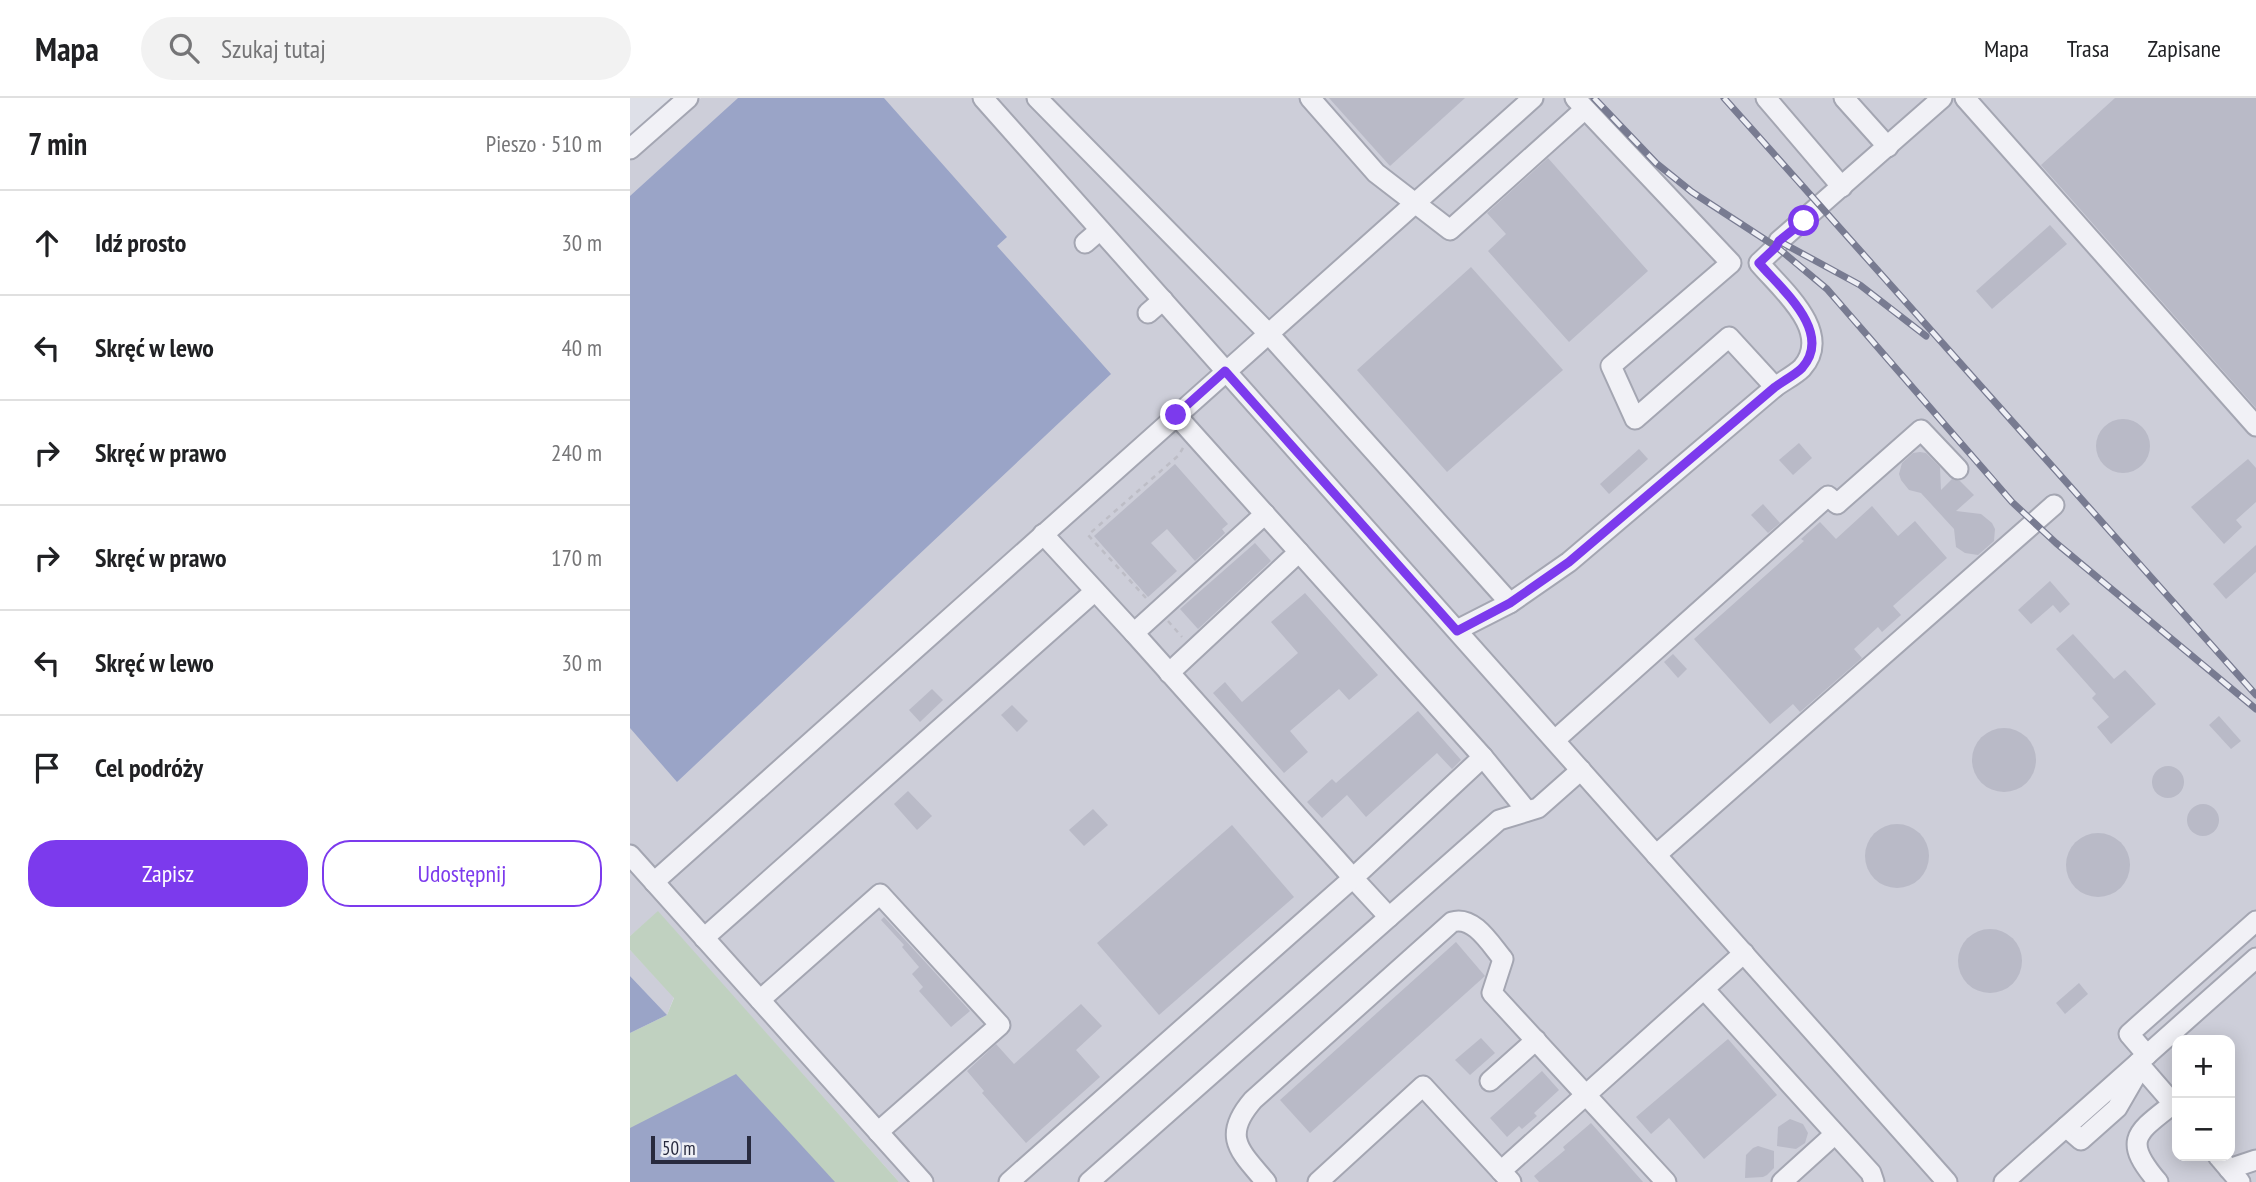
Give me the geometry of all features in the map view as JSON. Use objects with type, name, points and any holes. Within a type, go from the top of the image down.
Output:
[{"type":"lane","points":[[630,149],[688,98]]},
{"type":"lane","points":[[983,98],[1100,230],[1156,307],[1225,371],[1947,1182]]},
{"type":"lane","points":[[1037,98],[1268,333],[1510,603]]},
{"type":"lane","points":[[1310,98],[1376,173],[1450,230],[1580,103],[1731,263]]},
{"type":"lane","points":[[654,882],[1533,98]]},
{"type":"lane","points":[[1766,98],[1842,187]]},
{"type":"lane","points":[[1844,98],[1888,146]]},
{"type":"lane","points":[[1775,387],[1728,337],[1635,419],[1611,366],[1731,263],[1759,263],[1779,241],[1942,98]]},
{"type":"lane","points":[[1965,98],[2256,426]]},
{"type":"lane","points":[[1085,243],[1100,230]]},
{"type":"lane","points":[[1457,631],[1510,603],[1569,562],[1775,387],[1801,368],[1810,354],[1813,341],[1811,328],[1804,315],[1759,263]]},
{"type":"lane","points":[[1176,415],[1483,757],[1528,811]]},
{"type":"lane","points":[[1555,740],[1828,496],[1837,504],[1920,430],[1958,469]]},
{"type":"lane","points":[[1656,855],[2054,505]]},
{"type":"lane","points":[[1134,633],[1265,514]]},
{"type":"lane","points":[[1043,534],[1389,916]]},
{"type":"lane","points":[[1169,673],[1298,552]]},
{"type":"lane","points":[[704,938],[1095,591]]},
{"type":"lane","points":[[1009,1182],[1353,878],[1483,757]]},
{"type":"lane","points":[[1089,1182],[1499,820],[1538,808],[1581,770]]},
{"type":"lane","points":[[630,855],[922,1182]]},
{"type":"lane","points":[[760,1000],[880,894],[1000,1025],[878,1132]]},
{"type":"lane","points":[[1266,1182],[1239,1151],[1236,1131],[1244,1110],[1452,922],[1464,921],[1474,926],[1503,960],[1492,993],[1666,1182]]},
{"type":"lane","points":[[2172,1102],[2142,1061],[2130,1034],[2256,921]]},
{"type":"lane","points":[[1318,1182],[1423,1086],[1506,1176],[1586,1094],[1744,953]]},
{"type":"lane","points":[[2004,1182],[2256,958]]},
{"type":"lane","points":[[1704,989],[1871,1173],[1874,1182]]},
{"type":"lane","points":[[1490,1081],[1536,1040]]},
{"type":"lane","points":[[2158,1182],[2139,1156],[2138,1135],[2143,1127],[2172,1108]]},
{"type":"lane","points":[[1782,1182],[1835,1133]]},
{"type":"lane","points":[[2230,1173],[2256,1160]]},
{"type":"path","points":[[1190,432],[1179,455],[1088,535],[1194,650]]},
{"type":"shaded area","points":[[701,98],[2256,98],[2256,1182],[899,1182],[658,912],[630,936],[630,161]]},
{"type":"shaded area","points":[[630,950],[674,997],[667,1015],[630,976]]},
{"type":"green space","points":[[658,911],[899,1182],[630,1182],[630,1033],[667,1015],[674,998],[630,950],[630,936]]},
{"type":"water","points":[[738,98],[884,98],[1007,237],[997,246],[1111,374],[677,782],[630,728],[630,196]]},
{"type":"water","points":[[630,976],[667,1015],[630,1033]]},
{"type":"water","points":[[736,1074],[835,1182],[630,1182],[630,1128]]},
{"type":"building","points":[[1329,98],[1465,98],[1390,166]]},
{"type":"building","points":[[2115,98],[2256,98],[2256,408],[2041,165]]},
{"type":"building","points":[[1548,158],[1648,271],[1569,342],[1488,251],[1506,234],[1487,213]]},
{"type":"building","points":[[2050,225],[2067,244],[1992,309],[1976,291]]},
{"type":"building","points":[[1471,267],[1563,370],[1447,472],[1357,370]]},
{"type":"building","points":[[2128,419],[2138,423],[2146,431],[2150,446],[2146,461],[2138,469],[2118,473],[2108,469],[2100,461],[2096,441],[2100,431],[2108,423]]},
{"type":"building","points":[[1799,443],[1812,458],[1793,475],[1779,460]]},
{"type":"building","points":[[1639,449],[1648,459],[1609,494],[1600,484]]},
{"type":"building","points":[[1913,453],[1926,453],[1940,467],[1941,490],[1952,479],[1960,481],[1974,495],[1956,511],[1981,514],[1992,523],[1995,529],[1994,541],[1978,555],[1965,553],[1956,547],[1954,529],[1921,493],[1909,490],[1901,480],[1899,474],[1902,463]]},
{"type":"building","points":[[2248,459],[2256,468],[2256,502],[2236,520],[2242,527],[2224,544],[2191,507]]},
{"type":"building","points":[[1175,464],[1228,524],[1222,529],[1225,533],[1195,561],[1167,529],[1151,543],[1177,571],[1148,597],[1094,536]]},
{"type":"building","points":[[1763,504],[1780,523],[1768,533],[1751,515]]},
{"type":"building","points":[[1872,506],[1898,536],[1915,521],[1947,558],[1893,606],[1901,615],[1882,632],[1878,627],[1854,649],[1862,658],[1800,712],[1793,704],[1770,724],[1694,639],[1804,541],[1801,539],[1820,522],[1836,539]]},
{"type":"building","points":[[1255,543],[1271,561],[1198,629],[1180,609]]},
{"type":"building","points":[[2256,545],[2256,572],[2226,599],[2213,584]]},
{"type":"building","points":[[2050,581],[2070,604],[2060,613],[2053,605],[2031,624],[2018,610]]},
{"type":"building","points":[[1305,593],[1378,675],[1349,700],[1339,689],[1290,731],[1308,752],[1284,773],[1213,693],[1225,682],[1242,702],[1298,653],[1271,622]]},
{"type":"building","points":[[2073,634],[2114,679],[2125,670],[2156,704],[2111,744],[2097,727],[2109,717],[2092,698],[2096,694],[2056,649]]},
{"type":"building","points":[[1673,654],[1687,669],[1678,678],[1664,662]]},
{"type":"building","points":[[932,689],[943,700],[920,722],[909,710]]},
{"type":"building","points":[[1012,705],[1028,721],[1017,732],[1001,715]]},
{"type":"building","points":[[1418,711],[1461,760],[1452,769],[1437,753],[1366,817],[1347,795],[1322,818],[1307,802],[1332,779],[1336,783]]},
{"type":"building","points":[[2219,716],[2241,741],[2231,749],[2209,725]]},
{"type":"building","points":[[2004,728],[2016,730],[2027,737],[2034,748],[2034,772],[2027,783],[2016,790],[2004,792],[1992,790],[1981,783],[1974,772],[1972,760],[1974,748],[1981,737],[1992,730]]},
{"type":"building","points":[[2168,766],[2180,770],[2184,782],[2180,794],[2168,798],[2156,794],[2152,782],[2156,770]]},
{"type":"building","points":[[908,791],[932,816],[917,830],[894,804]]},
{"type":"building","points":[[2203,804],[2215,808],[2219,820],[2215,832],[2203,836],[2191,832],[2187,820],[2191,808]]},
{"type":"building","points":[[1093,809],[1108,825],[1084,846],[1069,830]]},
{"type":"building","points":[[1897,824],[1909,826],[1920,833],[1927,844],[1927,868],[1920,879],[1909,886],[1897,888],[1885,886],[1874,879],[1867,868],[1865,856],[1867,844],[1874,833],[1885,826]]},
{"type":"building","points":[[1232,825],[1294,897],[1159,1015],[1097,943]]},
{"type":"building","points":[[2098,833],[2110,835],[2121,842],[2128,853],[2128,877],[2121,888],[2110,895],[2098,897],[2086,895],[2075,888],[2068,877],[2066,865],[2068,853],[2075,842],[2086,835]]},
{"type":"building","points":[[884,917],[970,1011],[951,1027],[919,991],[923,987],[912,974],[919,967],[902,947],[904,945],[881,920]]},
{"type":"building","points":[[1990,929],[2002,931],[2013,938],[2020,949],[2020,973],[2013,984],[2002,991],[1990,993],[1978,991],[1967,984],[1960,973],[1958,961],[1960,949],[1967,938],[1978,931]]},
{"type":"building","points":[[1456,942],[1485,976],[1310,1133],[1280,1100]]},
{"type":"building","points":[[2079,983],[2088,994],[2065,1014],[2056,1003]]},
{"type":"building","points":[[1081,1004],[1102,1026],[1076,1050],[1100,1077],[1026,1143],[982,1093],[984,1091],[967,1071],[996,1044],[1014,1064]]},
{"type":"building","points":[[1481,1038],[1495,1053],[1470,1075],[1455,1060]]},
{"type":"building","points":[[1728,1039],[1777,1095],[1704,1159],[1669,1118],[1651,1134],[1636,1117]]},
{"type":"building","points":[[1542,1071],[1559,1090],[1534,1113],[1537,1116],[1522,1129],[1519,1126],[1507,1137],[1490,1118]]},
{"type":"building","points":[[1790,1119],[1803,1124],[1808,1133],[1805,1143],[1796,1149],[1777,1146],[1778,1127]]},
{"type":"building","points":[[1591,1123],[1643,1182],[1539,1182],[1534,1176]]},
{"type":"building","points":[[1758,1146],[1774,1151],[1774,1168],[1763,1177],[1745,1178],[1746,1155]]},
{"type":"railway","points":[[1594,98],[1656,163],[1692,192],[1778,248],[1827,289],[2012,502],[2056,543],[2256,709]]},
{"type":"railway","points":[[1724,98],[2256,695]]},
{"type":"railway","points":[[1779,241],[1860,285],[1926,336]]},
{"type":"route","points":[[1176,415],[1225,371],[1457,631],[1510,603],[1569,562],[1775,387],[1801,368],[1810,354],[1813,341],[1811,328],[1804,315],[1759,263],[1779,241],[1804,221]]}]
